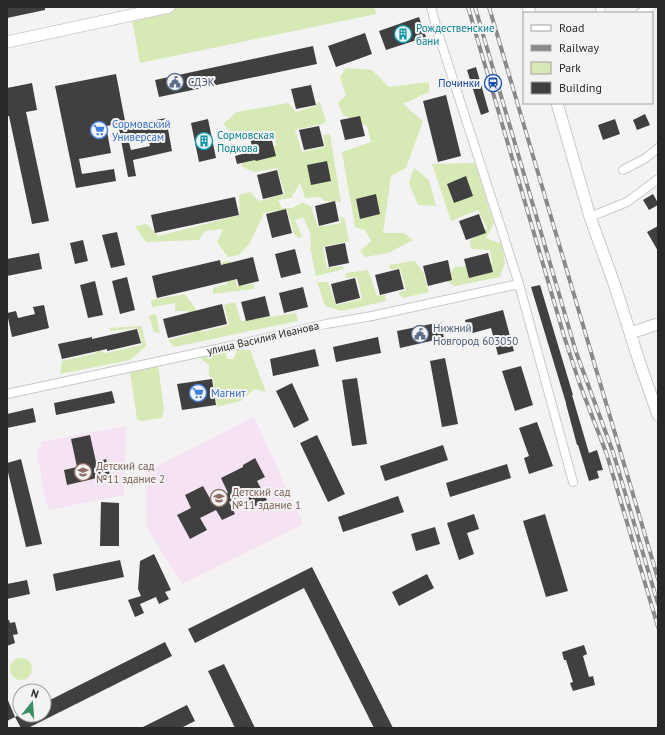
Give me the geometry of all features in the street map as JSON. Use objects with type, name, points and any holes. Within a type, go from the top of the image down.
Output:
[{"type":"street","points":[[7,42],[169,7]]},
{"type":"street","points":[[431,7],[438,33],[519,284],[573,482]]},
{"type":"street","points":[[642,12],[651,7]]},
{"type":"street","points":[[556,104],[590,217],[615,286],[658,415]]},
{"type":"street","points":[[623,170],[646,158],[658,148]]},
{"type":"street","points":[[590,217],[627,202],[658,179]]},
{"type":"street","name":"улица Василия Иванова","points":[[7,394],[326,324],[519,284]]},
{"type":"street","points":[[630,333],[658,324]]},
{"type":"shaded area","name":"Детский сад №11 здание 1","points":[[254,417],[303,524],[182,584],[147,528],[146,472]]},
{"type":"shaded area","name":"Детский сад №11 здание 2","points":[[126,426],[124,495],[48,510],[36,450],[41,448],[41,442]]},
{"type":"green space","points":[[169,7],[374,7],[376,14],[140,63],[131,15]]},
{"type":"green space","points":[[346,68],[372,70],[389,87],[429,82],[429,92],[403,104],[423,121],[406,168],[391,176],[383,233],[404,233],[413,240],[388,253],[365,257],[360,251],[371,241],[365,230],[355,227],[342,152],[371,142],[367,126],[343,115],[338,103],[346,95],[340,77]]},
{"type":"green space","points":[[319,101],[326,120],[323,124],[295,130],[302,152],[325,147],[323,135],[330,134],[341,202],[325,201],[320,197],[305,198],[300,183],[291,198],[278,200],[282,208],[292,208],[302,203],[311,206],[318,227],[341,223],[340,216],[345,219],[349,241],[323,247],[327,268],[343,266],[344,269],[316,276],[310,248],[310,232],[303,217],[295,220],[302,237],[299,238],[294,234],[287,209],[264,213],[250,243],[239,255],[228,257],[217,242],[223,229],[205,231],[199,240],[146,242],[135,226],[147,224],[158,236],[240,215],[239,195],[250,192],[259,201],[285,194],[277,168],[254,172],[242,167],[243,150],[276,146],[272,131],[242,138],[232,134],[223,124],[237,112],[288,103],[296,112],[316,106]]},
{"type":"green space","points":[[475,163],[494,223],[486,238],[502,244],[505,262],[500,277],[455,286],[447,282],[454,267],[492,264],[490,250],[471,249],[470,240],[487,228],[478,210],[451,221],[432,164]]},
{"type":"green space","points":[[414,168],[429,180],[436,206],[418,205],[409,183]]},
{"type":"green space","points":[[230,261],[237,286],[254,284],[254,289],[213,294],[213,288],[227,284],[222,262]]},
{"type":"green space","points":[[415,261],[423,272],[429,292],[403,298],[398,293],[406,290],[400,268],[391,270],[389,265]]},
{"type":"green space","points":[[368,270],[377,296],[385,295],[386,301],[342,311],[325,306],[317,282],[328,282],[336,305],[362,299],[357,277],[346,278],[346,273]]},
{"type":"green space","points":[[185,294],[195,308],[201,332],[229,325],[224,305],[235,302],[241,321],[296,313],[298,321],[174,347],[168,340],[194,333],[188,311],[175,311],[175,303],[152,307],[151,300]]},
{"type":"green space","points":[[156,314],[160,333],[154,332],[149,316]]},
{"type":"green space","points":[[142,326],[146,346],[130,360],[60,374],[62,361],[97,353],[98,350],[106,353],[142,345],[138,328],[111,331],[109,328]]},
{"type":"green space","points":[[237,349],[250,350],[266,392],[254,389],[241,401],[217,407],[213,378],[209,376],[209,365],[196,355],[225,350],[227,359],[234,359]]},
{"type":"green space","points":[[158,365],[164,409],[162,418],[140,421],[137,419],[130,372]]},
{"type":"green space","points":[[17,658],[25,658],[32,665],[32,673],[25,680],[17,680],[10,673],[10,665]]},
{"type":"building","points":[[7,7],[45,7],[45,10],[7,18]]},
{"type":"building","name":"Рождественские бани","points":[[419,17],[426,37],[386,50],[379,31]]},
{"type":"building","points":[[365,33],[372,54],[336,67],[328,46]]},
{"type":"building","points":[[313,46],[317,64],[159,97],[155,80]]},
{"type":"building","name":"Починки","points":[[476,67],[489,112],[481,115],[467,70]]},
{"type":"building","points":[[116,74],[126,126],[166,118],[172,151],[133,160],[136,176],[128,177],[118,124],[106,126],[111,153],[79,159],[82,174],[114,169],[116,181],[76,188],[55,86]],"holes":[[[147,134],[150,146],[131,150],[128,138]]]},
{"type":"building","points":[[32,83],[37,110],[26,112],[49,221],[32,224],[9,116],[7,116],[7,88]]},
{"type":"building","points":[[311,85],[316,105],[296,109],[291,89]]},
{"type":"building","points":[[446,95],[461,156],[438,162],[423,101]]},
{"type":"building","points":[[645,114],[650,125],[637,130],[633,120]]},
{"type":"building","points":[[360,116],[365,136],[345,140],[340,120]]},
{"type":"building","name":"Сормовская Подкова","points":[[208,119],[216,158],[199,162],[191,123]]},
{"type":"building","points":[[615,119],[620,134],[603,140],[598,125]]},
{"type":"building","points":[[319,126],[324,146],[304,150],[299,130]]},
{"type":"building","points":[[270,133],[276,156],[237,164],[235,156],[253,151],[250,138]]},
{"type":"building","points":[[327,161],[331,181],[311,185],[307,165]]},
{"type":"building","points":[[277,170],[283,194],[263,199],[257,175]]},
{"type":"building","points":[[466,176],[473,196],[454,203],[447,184]]},
{"type":"building","points":[[376,194],[380,214],[360,219],[356,199]]},
{"type":"building","points":[[653,194],[658,205],[649,210],[643,200]]},
{"type":"building","points":[[235,197],[239,215],[155,233],[151,215]]},
{"type":"building","points":[[335,201],[339,221],[319,226],[315,206]]},
{"type":"building","points":[[286,209],[292,233],[272,238],[266,214]]},
{"type":"building","points":[[479,214],[486,233],[466,240],[459,221]]},
{"type":"building","points":[[658,226],[658,251],[647,232]]},
{"type":"building","points":[[117,232],[125,265],[111,268],[102,235]]},
{"type":"building","points":[[83,240],[88,261],[75,264],[70,243]]},
{"type":"building","points":[[345,243],[349,263],[329,267],[325,247]]},
{"type":"building","points":[[295,249],[301,273],[281,278],[275,254]]},
{"type":"building","points":[[39,253],[42,269],[7,276],[7,259]]},
{"type":"building","points":[[488,253],[493,272],[469,278],[464,259]]},
{"type":"building","points":[[253,257],[259,281],[239,286],[237,279],[157,298],[152,276],[220,260],[221,265]]},
{"type":"building","points":[[448,260],[452,280],[428,286],[423,266]]},
{"type":"building","points":[[399,269],[404,289],[380,295],[375,275]]},
{"type":"building","points":[[127,277],[135,310],[120,314],[112,281]]},
{"type":"building","points":[[355,278],[360,298],[336,304],[331,284]]},
{"type":"building","points":[[95,281],[103,315],[88,318],[80,285]]},
{"type":"building","points":[[540,285],[589,453],[597,450],[603,470],[597,471],[599,478],[589,481],[531,287]]},
{"type":"building","points":[[303,287],[308,307],[284,313],[279,293]]},
{"type":"building","points":[[265,296],[270,316],[246,321],[241,302]]},
{"type":"building","points":[[222,304],[227,324],[168,338],[163,319]]},
{"type":"building","points":[[44,305],[49,328],[12,337],[7,313],[16,311],[18,318],[35,314],[33,307]]},
{"type":"building","points":[[503,310],[514,351],[498,355],[491,328],[469,334],[465,320]]},
{"type":"building","points":[[441,322],[444,338],[400,348],[397,331]]},
{"type":"building","points":[[137,329],[141,343],[62,359],[58,344],[92,337],[92,339]]},
{"type":"building","points":[[378,337],[381,353],[336,362],[333,347]]},
{"type":"building","points":[[315,349],[319,366],[273,376],[270,359]]},
{"type":"building","points":[[445,358],[458,424],[442,427],[430,361]]},
{"type":"building","points":[[521,366],[533,405],[515,411],[502,371]]},
{"type":"building","points":[[357,378],[367,444],[352,446],[342,380]]},
{"type":"building","points":[[212,379],[216,405],[182,410],[177,384]]},
{"type":"building","points":[[292,383],[309,420],[294,428],[276,391]]},
{"type":"building","points":[[112,391],[115,403],[56,415],[54,403]]},
{"type":"building","points":[[33,408],[36,422],[7,428],[7,414]]},
{"type":"building","points":[[537,422],[553,466],[529,474],[524,458],[529,456],[519,428]]},
{"type":"building","points":[[90,435],[96,462],[106,459],[110,475],[67,485],[64,470],[77,467],[71,439]]},
{"type":"building","points":[[317,435],[345,494],[328,502],[300,443]]},
{"type":"building","points":[[443,445],[448,460],[385,481],[380,466]]},
{"type":"building","points":[[255,458],[265,477],[257,481],[267,500],[253,507],[246,493],[229,502],[235,514],[222,520],[216,510],[200,518],[207,530],[190,539],[177,515],[191,508],[185,495],[203,486],[212,502],[228,493],[221,478],[243,467],[243,465]]},
{"type":"building","points":[[21,459],[42,544],[26,547],[7,468],[7,463]]},
{"type":"building","points":[[507,464],[511,478],[450,497],[446,483]]},
{"type":"building","points":[[398,496],[404,512],[343,532],[338,517]]},
{"type":"building","points":[[101,502],[119,503],[119,546],[100,546]]},
{"type":"building","points":[[474,514],[479,529],[467,533],[474,554],[459,560],[447,523]]},
{"type":"building","points":[[545,514],[568,591],[546,597],[523,521]]},
{"type":"building","points":[[435,527],[440,544],[416,551],[411,534]]},
{"type":"building","points":[[154,554],[171,590],[165,592],[169,599],[159,604],[156,597],[140,604],[144,613],[135,617],[128,600],[141,596],[138,589],[140,561]]},
{"type":"building","points":[[120,560],[124,577],[56,591],[53,574]]},
{"type":"building","points":[[312,567],[393,728],[374,728],[304,588],[195,643],[188,629]]},
{"type":"building","points":[[427,574],[434,588],[399,606],[392,592]]},
{"type":"building","points":[[27,580],[30,594],[7,599],[7,584]]},
{"type":"building","points":[[7,620],[9,620],[10,623],[15,622],[18,634],[13,635],[15,643],[7,646]]},
{"type":"building","points":[[165,642],[172,656],[52,716],[52,699]]},
{"type":"building","points":[[584,645],[587,654],[583,656],[589,677],[593,676],[595,685],[573,691],[570,683],[573,682],[562,652]]},
{"type":"building","points":[[224,664],[255,728],[235,728],[208,671]]},
{"type":"building","points":[[7,698],[12,710],[12,718],[7,721]]},
{"type":"building","points":[[187,705],[195,721],[181,728],[141,728]]},
{"type":"building","points":[[18,723],[38,723],[28,728],[21,728]]},
{"type":"railway","points":[[468,7],[564,336],[579,382],[607,455],[658,627]]},
{"type":"railway","points":[[475,7],[576,352],[613,452],[658,604]]},
{"type":"railway","points":[[489,7],[658,579]]},
{"type":"place","name":"Рождественские бани","points":[[403,34]]},
{"type":"place","name":"СДЭК","points":[[175,82]]},
{"type":"place","name":"Починки","points":[[493,83]]},
{"type":"place","name":"Сормовский Универсам","points":[[99,130]]},
{"type":"place","name":"Сормовская Подкова","points":[[204,141]]},
{"type":"place","name":"Нижний Новгород 603050","points":[[420,334]]},
{"type":"place","name":"Магнит","points":[[198,393]]},
{"type":"place","name":"Детский сад №11 здание 2","points":[[83,472]]},
{"type":"place","name":"Детский сад №11 здание 1","points":[[219,498]]}]
